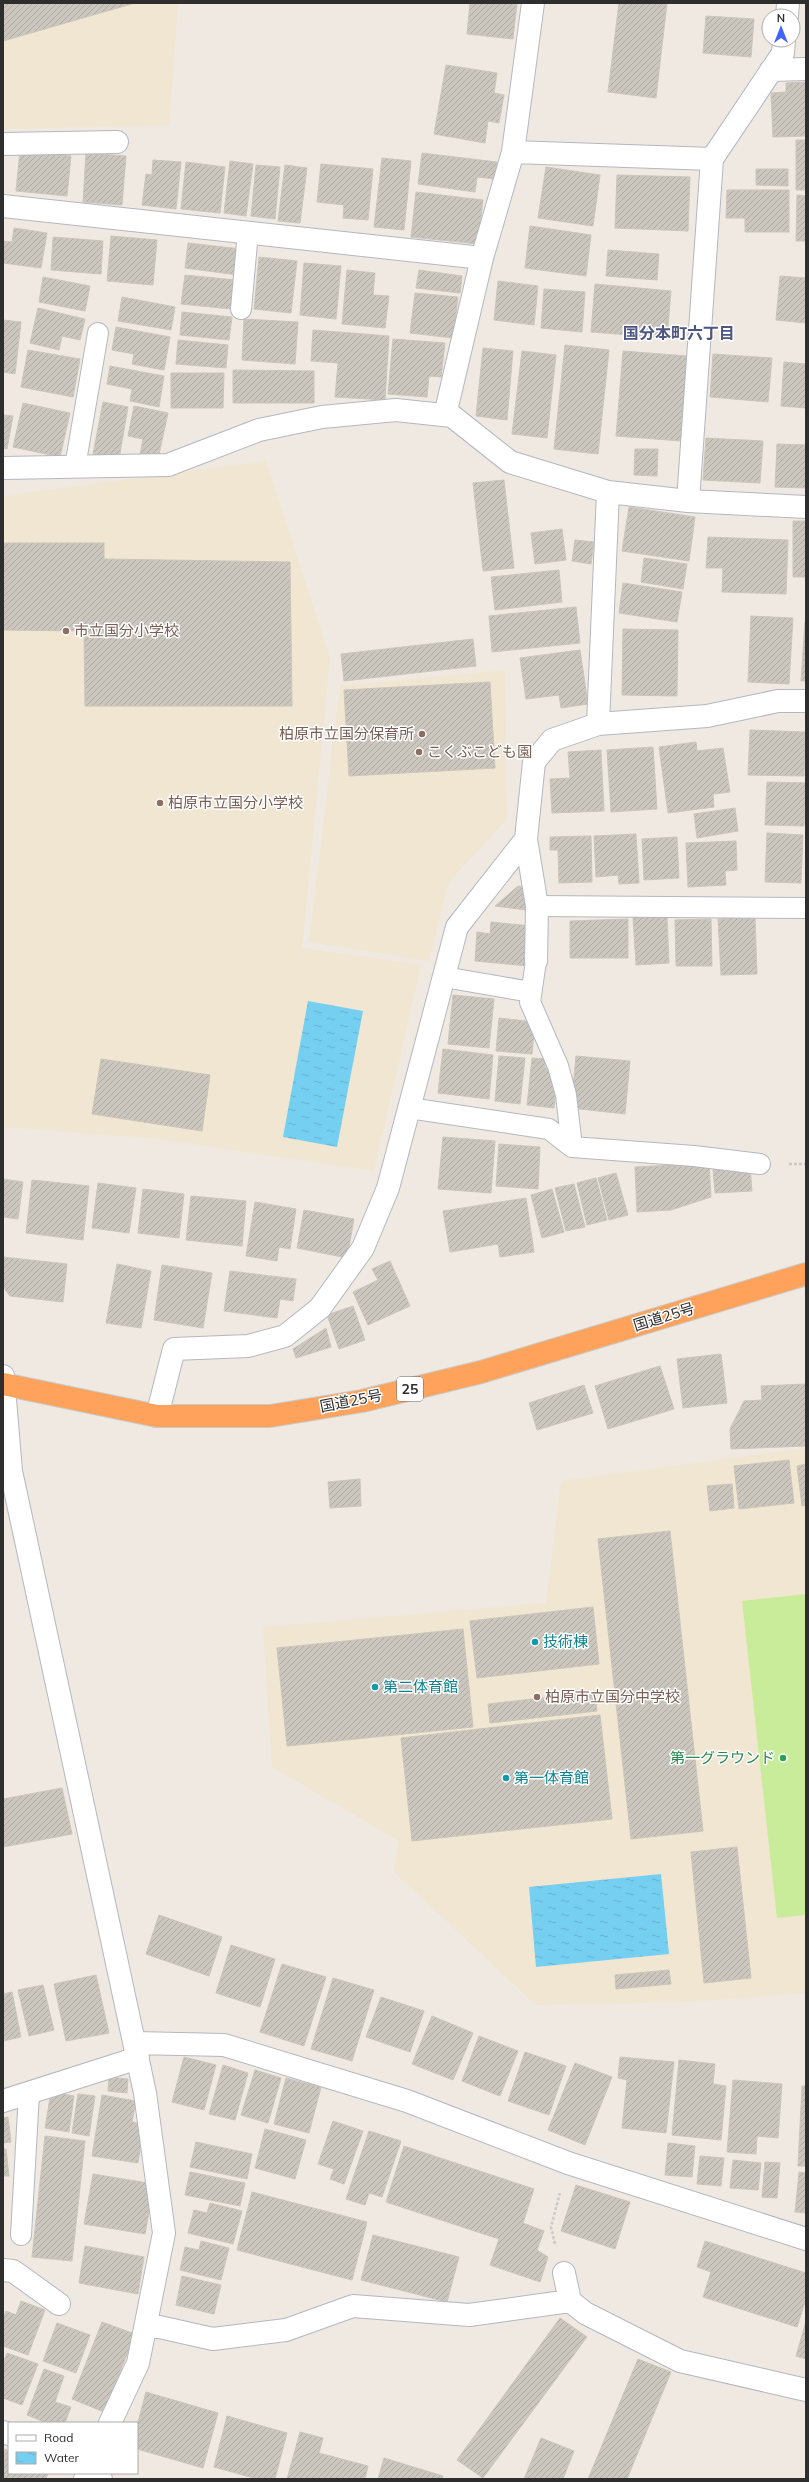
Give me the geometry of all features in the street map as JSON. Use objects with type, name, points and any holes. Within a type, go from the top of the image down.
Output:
[{"type":"highway","name":"国道25号","points":[[4,1382],[157,1416],[270,1416],[362,1401],[480,1372],[806,1274]]},
{"type":"street","points":[[445,415],[482,258],[513,152],[533,3]]},
{"type":"street","points":[[688,501],[712,159],[783,53],[783,48]]},
{"type":"street","points":[[771,70],[806,69]]},
{"type":"street","points":[[3,144],[117,142]]},
{"type":"street","points":[[513,152],[712,159]]},
{"type":"street","points":[[3,206],[482,258]]},
{"type":"street","points":[[3,468],[168,465],[259,430],[322,417],[396,410],[452,416],[510,462],[608,492],[688,501],[806,507]]},
{"type":"street","points":[[598,724],[608,492]]},
{"type":"street","points":[[536,962],[537,906],[526,840],[534,762],[552,740],[598,724],[707,716],[778,701],[806,701]]},
{"type":"street","points":[[157,1416],[174,1349],[248,1346],[285,1336],[320,1308],[363,1248],[388,1188],[458,927],[526,840]]},
{"type":"street","points":[[4,1382],[11,1471],[145,2092],[164,2233],[138,2363],[110,2422]]},
{"type":"street","points":[[3,2101],[136,2050],[224,2045],[407,2101],[568,2163],[806,2239]]},
{"type":"street","points":[[3,2270],[13,2271],[59,2304]]},
{"type":"street","points":[[564,2273],[570,2301],[585,2313],[680,2361],[806,2390]]},
{"type":"street","points":[[146,2324],[213,2339],[286,2330],[353,2306],[469,2315],[570,2301]]},
{"type":"lane","points":[[241,309],[248,232]]},
{"type":"lane","points":[[75,467],[98,333]]},
{"type":"lane","points":[[537,906],[806,908]]},
{"type":"lane","points":[[536,962],[530,1002],[558,1066],[566,1095],[572,1147]]},
{"type":"lane","points":[[444,977],[531,992]]},
{"type":"lane","points":[[409,1108],[549,1129],[572,1147],[694,1156],[760,1164]]},
{"type":"lane","points":[[21,2235],[29,2092]]},
{"type":"path","points":[[564,2273],[551,2227],[568,2163]]},
{"type":"shaded area","points":[[3,3],[178,3],[169,125],[3,129]]},
{"type":"shaded area","name":"柏原市立国分小学校","points":[[266,461],[330,658],[302,948],[421,965],[374,1171],[158,1139],[3,1127],[3,496]]},
{"type":"shaded area","name":"こくぶこども園","points":[[505,670],[507,819],[448,883],[429,961],[309,942],[340,686]]},
{"type":"shaded area","name":"柏原市立国分中学校","points":[[806,1448],[806,1993],[688,2002],[536,2005],[393,1871],[399,1841],[272,1767],[263,1627],[546,1603],[561,1481]]},
{"type":"green space","name":"第一グラウンド","points":[[806,1594],[806,1915],[777,1918],[742,1601]]},
{"type":"water","points":[[308,1001],[363,1011],[337,1147],[283,1137]]},
{"type":"water","points":[[661,1874],[669,1954],[536,1967],[529,1887]]},
{"type":"building","points":[[3,3],[135,3],[3,41]]},
{"type":"building","points":[[470,3],[517,3],[513,39],[467,34]]},
{"type":"building","points":[[619,3],[667,3],[656,98],[608,92]]},
{"type":"building","points":[[706,16],[754,19],[751,57],[703,53]]},
{"type":"building","points":[[446,65],[497,73],[494,93],[504,95],[499,123],[488,121],[485,143],[434,134]]},
{"type":"building","points":[[806,82],[806,136],[773,137],[771,93],[786,92],[786,83]]},
{"type":"building","points":[[796,140],[806,140],[806,190],[796,190]]},
{"type":"building","points":[[20,151],[71,156],[67,196],[16,191]]},
{"type":"building","points":[[86,153],[126,156],[122,205],[83,202]]},
{"type":"building","points":[[422,153],[497,162],[495,179],[477,177],[475,192],[418,184]]},
{"type":"building","points":[[382,158],[411,161],[404,230],[374,227]]},
{"type":"building","points":[[153,160],[181,162],[176,209],[142,205],[146,174],[152,175]]},
{"type":"building","points":[[230,161],[253,164],[246,216],[224,213]]},
{"type":"building","points":[[186,162],[225,167],[220,213],[181,209]]},
{"type":"building","points":[[321,164],[373,169],[368,220],[343,218],[344,205],[317,202]]},
{"type":"building","points":[[256,165],[280,167],[275,219],[251,216]]},
{"type":"building","points":[[285,165],[307,168],[300,223],[278,221]]},
{"type":"building","points":[[546,167],[600,175],[593,226],[538,218]]},
{"type":"building","points":[[756,169],[788,169],[788,186],[756,185]]},
{"type":"building","points":[[617,175],[690,177],[688,231],[615,228]]},
{"type":"building","points":[[727,190],[789,190],[789,232],[745,232],[745,218],[726,218]]},
{"type":"building","points":[[416,192],[483,200],[478,244],[411,237]]},
{"type":"building","points":[[797,195],[806,196],[806,241],[796,241]]},
{"type":"building","points":[[530,226],[591,235],[586,276],[525,268]]},
{"type":"building","points":[[14,228],[47,233],[41,268],[3,263],[3,241],[12,242]]},
{"type":"building","points":[[111,236],[157,240],[153,285],[107,281]]},
{"type":"building","points":[[53,237],[103,241],[101,274],[51,270]]},
{"type":"building","points":[[188,243],[241,249],[238,275],[185,268]]},
{"type":"building","points":[[608,250],[659,254],[657,280],[606,276]]},
{"type":"building","points":[[259,257],[297,261],[291,313],[254,309]]},
{"type":"building","points":[[304,263],[341,266],[336,319],[300,315]]},
{"type":"building","points":[[347,270],[375,273],[373,295],[389,296],[385,328],[342,324]]},
{"type":"building","points":[[419,270],[462,276],[460,293],[416,288]]},
{"type":"building","points":[[185,275],[235,280],[231,309],[181,304]]},
{"type":"building","points":[[780,276],[806,278],[806,323],[776,320]]},
{"type":"building","points":[[43,277],[90,286],[85,311],[39,302]]},
{"type":"building","points":[[498,281],[538,286],[534,325],[494,320]]},
{"type":"building","points":[[595,284],[671,291],[667,338],[591,332]]},
{"type":"building","points":[[544,289],[585,292],[582,332],[541,328]]},
{"type":"building","points":[[415,293],[458,297],[453,338],[410,333]]},
{"type":"building","points":[[122,297],[175,307],[171,330],[118,321]]},
{"type":"building","points":[[38,308],[85,319],[80,340],[62,336],[59,350],[30,343]]},
{"type":"building","points":[[182,312],[232,317],[229,340],[180,335]]},
{"type":"building","points":[[244,319],[298,322],[295,364],[242,360]]},
{"type":"building","points":[[3,320],[21,322],[15,374],[3,372]]},
{"type":"building","points":[[116,327],[170,337],[164,370],[132,364],[134,354],[112,350]]},
{"type":"building","points":[[313,330],[389,336],[385,400],[335,397],[338,363],[311,361]]},
{"type":"building","points":[[393,339],[445,343],[441,377],[429,376],[427,397],[388,394]]},
{"type":"building","points":[[178,340],[228,345],[226,368],[176,364]]},
{"type":"building","points":[[565,345],[609,350],[598,454],[554,449]]},
{"type":"building","points":[[483,348],[513,351],[507,420],[476,416]]},
{"type":"building","points":[[28,350],[80,359],[73,397],[21,387]]},
{"type":"building","points":[[522,351],[556,355],[547,438],[512,434]]},
{"type":"building","points":[[623,351],[687,356],[681,441],[616,436]]},
{"type":"building","points":[[713,354],[772,358],[768,402],[710,397]]},
{"type":"building","points":[[784,362],[806,364],[806,408],[781,406]]},
{"type":"building","points":[[110,366],[164,376],[159,407],[130,401],[132,389],[107,384]]},
{"type":"building","points":[[233,370],[314,371],[314,403],[233,403]]},
{"type":"building","points":[[171,373],[224,373],[223,408],[171,408]]},
{"type":"building","points":[[103,402],[128,407],[119,459],[93,454]]},
{"type":"building","points":[[23,403],[70,413],[60,457],[13,447]]},
{"type":"building","points":[[134,406],[168,413],[158,459],[140,455],[143,439],[128,436]]},
{"type":"building","points":[[3,415],[13,416],[7,449],[3,448]]},
{"type":"building","points":[[706,438],[763,441],[760,483],[703,480]]},
{"type":"building","points":[[777,444],[806,445],[806,488],[775,487]]},
{"type":"building","points":[[635,449],[658,449],[657,476],[634,475]]},
{"type":"building","points":[[504,480],[514,568],[483,571],[473,483]]},
{"type":"building","points":[[629,507],[695,517],[689,561],[622,551]]},
{"type":"building","points":[[793,521],[806,521],[806,577],[793,577]]},
{"type":"building","points":[[562,529],[566,560],[535,564],[531,533]]},
{"type":"building","points":[[708,537],[788,540],[786,594],[722,592],[723,568],[706,568]]},
{"type":"building","points":[[575,540],[594,542],[591,564],[572,561]]},
{"type":"building","points":[[3,543],[104,543],[104,559],[290,562],[292,706],[85,706],[84,631],[3,630]]},
{"type":"building","points":[[644,558],[687,564],[683,589],[641,582]]},
{"type":"building","points":[[559,570],[562,602],[495,610],[491,577]]},
{"type":"building","points":[[623,583],[682,592],[677,622],[619,613]]},
{"type":"building","points":[[576,607],[580,643],[492,652],[489,616]]},
{"type":"building","points":[[751,616],[793,618],[789,684],[748,682]]},
{"type":"building","points":[[805,622],[806,681],[801,681]]},
{"type":"building","points":[[623,629],[678,630],[677,696],[622,695]]},
{"type":"building","points":[[473,639],[476,666],[344,681],[341,654]]},
{"type":"building","points":[[580,650],[588,704],[561,708],[559,695],[526,699],[520,658]]},
{"type":"building","points":[[490,682],[495,768],[349,776],[344,690]]},
{"type":"building","points":[[750,730],[805,732],[804,776],[748,775]]},
{"type":"building","points":[[696,742],[697,751],[723,748],[730,792],[713,794],[714,807],[668,813],[659,747]]},
{"type":"building","points":[[653,747],[657,809],[611,812],[607,750]]},
{"type":"building","points":[[601,750],[604,811],[552,813],[550,779],[570,778],[568,752]]},
{"type":"building","points":[[767,782],[806,783],[804,826],[765,825]]},
{"type":"building","points":[[735,808],[738,831],[697,838],[694,814]]},
{"type":"building","points":[[767,833],[803,835],[801,883],[765,882]]},
{"type":"building","points":[[636,834],[639,883],[619,884],[618,875],[596,877],[594,836]]},
{"type":"building","points":[[591,836],[592,882],[559,883],[558,850],[550,850],[550,837]]},
{"type":"building","points":[[677,837],[679,878],[644,880],[642,839]]},
{"type":"building","points":[[736,841],[737,870],[725,871],[726,885],[688,887],[686,843]]},
{"type":"building","points":[[518,886],[529,888],[534,911],[495,906]]},
{"type":"building","points":[[667,916],[669,963],[636,965],[633,917]]},
{"type":"building","points":[[755,918],[757,974],[721,975],[718,919]]},
{"type":"building","points":[[628,919],[628,958],[570,958],[570,921]]},
{"type":"building","points":[[711,919],[712,966],[676,966],[675,920]]},
{"type":"building","points":[[491,922],[531,926],[528,966],[475,961],[477,932],[490,934]]},
{"type":"building","points":[[453,995],[494,999],[489,1048],[448,1044]]},
{"type":"building","points":[[499,1018],[535,1022],[532,1054],[496,1051]]},
{"type":"building","points":[[443,1049],[493,1055],[489,1099],[438,1093]]},
{"type":"building","points":[[499,1056],[525,1058],[520,1104],[495,1101]]},
{"type":"building","points":[[576,1056],[630,1061],[625,1114],[571,1108]]},
{"type":"building","points":[[532,1058],[545,1059],[545,1068],[558,1069],[554,1108],[527,1105]]},
{"type":"building","points":[[101,1059],[210,1075],[202,1131],[92,1114]]},
{"type":"building","points":[[443,1137],[495,1141],[491,1193],[438,1189]]},
{"type":"building","points":[[499,1144],[540,1147],[538,1189],[496,1186]]},
{"type":"building","points":[[709,1163],[711,1197],[671,1210],[637,1212],[635,1167]]},
{"type":"building","points":[[750,1167],[752,1191],[715,1193],[713,1170]]},
{"type":"building","points":[[616,1173],[628,1215],[609,1220],[598,1178]]},
{"type":"building","points":[[596,1178],[607,1220],[587,1225],[577,1183]]},
{"type":"building","points":[[3,1179],[23,1182],[18,1219],[3,1217]]},
{"type":"building","points":[[32,1180],[89,1186],[83,1240],[26,1233]]},
{"type":"building","points":[[98,1183],[136,1188],[129,1233],[92,1228]]},
{"type":"building","points":[[574,1184],[585,1227],[566,1231],[555,1188]]},
{"type":"building","points":[[143,1189],[184,1194],[179,1238],[138,1233]]},
{"type":"building","points":[[552,1189],[564,1232],[542,1238],[531,1195]]},
{"type":"building","points":[[191,1196],[246,1201],[242,1246],[186,1240]]},
{"type":"building","points":[[526,1198],[534,1252],[500,1257],[498,1244],[450,1252],[443,1211]]},
{"type":"building","points":[[255,1202],[296,1209],[290,1249],[279,1247],[277,1261],[246,1256]]},
{"type":"building","points":[[304,1210],[354,1219],[347,1258],[297,1248]]},
{"type":"building","points":[[3,1257],[67,1264],[63,1302],[10,1296],[3,1287]]},
{"type":"building","points":[[390,1261],[410,1306],[368,1325],[353,1292],[378,1280],[372,1269]]},
{"type":"building","points":[[117,1264],[151,1271],[141,1328],[106,1323]]},
{"type":"building","points":[[162,1265],[212,1273],[203,1328],[154,1320]]},
{"type":"building","points":[[230,1271],[296,1279],[293,1301],[280,1299],[277,1318],[224,1311]]},
{"type":"building","points":[[353,1306],[365,1340],[339,1349],[327,1315]]},
{"type":"building","points":[[326,1328],[331,1347],[296,1358],[293,1349]]},
{"type":"building","points":[[721,1354],[727,1403],[683,1408],[677,1359]]},
{"type":"building","points":[[660,1366],[674,1409],[608,1429],[595,1386]]},
{"type":"building","points":[[806,1384],[806,1446],[731,1449],[730,1429],[744,1401],[762,1400],[761,1386]]},
{"type":"building","points":[[584,1385],[593,1413],[537,1430],[529,1403]]},
{"type":"building","points":[[789,1460],[794,1503],[739,1509],[734,1466]]},
{"type":"building","points":[[806,1464],[806,1505],[802,1506],[797,1466]]},
{"type":"building","points":[[360,1479],[361,1506],[330,1508],[328,1482]]},
{"type":"building","points":[[732,1484],[734,1508],[710,1511],[707,1486]]},
{"type":"building","points":[[670,1531],[703,1831],[631,1839],[598,1539]]},
{"type":"building","name":"技術棟","points":[[593,1607],[599,1664],[477,1678],[470,1621]]},
{"type":"building","name":"第二体育館","points":[[463,1629],[473,1727],[287,1746],[277,1648]]},
{"type":"building","points":[[595,1692],[597,1711],[490,1723],[488,1704]]},
{"type":"building","name":"第一体育館","points":[[600,1715],[612,1819],[412,1841],[401,1738]]},
{"type":"building","points":[[62,1788],[72,1834],[3,1847],[3,1799]]},
{"type":"building","points":[[737,1847],[751,1978],[704,1983],[691,1852]]},
{"type":"building","points":[[159,1915],[222,1937],[209,1976],[146,1954]]},
{"type":"building","points":[[231,1945],[275,1959],[260,2007],[216,1993]]},
{"type":"building","points":[[282,1964],[326,1977],[304,2046],[260,2032]]},
{"type":"building","points":[[669,1970],[671,1984],[616,1989],[615,1975]]},
{"type":"building","points":[[96,1975],[109,2033],[66,2041],[54,1984]]},
{"type":"building","points":[[333,1978],[374,1990],[352,2061],[311,2049]]},
{"type":"building","points":[[43,1985],[54,2030],[29,2036],[18,1990]]},
{"type":"building","points":[[12,1992],[21,2037],[3,2041],[3,1994]]},
{"type":"building","points":[[381,1997],[424,2011],[410,2052],[366,2037]]},
{"type":"building","points":[[432,2016],[473,2033],[453,2080],[412,2064]]},
{"type":"building","points":[[479,2036],[518,2051],[500,2096],[462,2081]]},
{"type":"building","points":[[525,2052],[566,2066],[549,2115],[508,2101]]},
{"type":"building","points":[[184,2057],[216,2065],[204,2110],[172,2102]]},
{"type":"building","points":[[620,2057],[674,2062],[666,2133],[622,2128],[627,2080],[618,2078]]},
{"type":"building","points":[[679,2060],[715,2064],[713,2084],[726,2086],[721,2140],[672,2135]]},
{"type":"building","points":[[575,2063],[612,2077],[585,2145],[548,2130]]},
{"type":"building","points":[[223,2065],[248,2073],[235,2120],[209,2114]]},
{"type":"building","points":[[255,2070],[281,2078],[268,2123],[241,2115]]},
{"type":"building","points":[[109,2077],[128,2079],[127,2093],[108,2091]]},
{"type":"building","points":[[286,2078],[321,2087],[309,2133],[274,2124]]},
{"type":"building","points":[[733,2080],[782,2084],[778,2138],[757,2136],[756,2154],[727,2152]]},
{"type":"building","points":[[802,2086],[806,2086],[806,2166],[798,2166]]},
{"type":"building","points":[[51,2092],[74,2096],[69,2132],[45,2128]]},
{"type":"building","points":[[78,2094],[95,2096],[89,2136],[72,2133]]},
{"type":"building","points":[[102,2095],[136,2101],[132,2122],[144,2124],[138,2163],[92,2156]]},
{"type":"building","points":[[8,2117],[11,2142],[3,2143],[3,2118]]},
{"type":"building","points":[[333,2121],[363,2131],[344,2184],[330,2179],[334,2169],[318,2164]]},
{"type":"building","points":[[265,2129],[306,2140],[295,2179],[255,2168]]},
{"type":"building","points":[[369,2131],[401,2141],[382,2197],[369,2193],[365,2205],[346,2199]]},
{"type":"building","points":[[45,2136],[85,2141],[72,2261],[32,2257]]},
{"type":"building","points":[[196,2142],[252,2154],[247,2179],[190,2167]]},
{"type":"building","points":[[668,2143],[695,2146],[692,2177],[665,2175]]},
{"type":"building","points":[[404,2146],[534,2189],[523,2223],[544,2231],[537,2250],[548,2257],[540,2282],[490,2265],[499,2239],[386,2202]]},
{"type":"building","points":[[3,2149],[6,2149],[9,2176],[3,2176]]},
{"type":"building","points":[[700,2156],[724,2158],[721,2186],[697,2184]]},
{"type":"building","points":[[733,2160],[761,2163],[758,2190],[730,2188]]},
{"type":"building","points":[[765,2162],[780,2163],[777,2198],[762,2197]]},
{"type":"building","points":[[190,2172],[245,2183],[240,2206],[185,2195]]},
{"type":"building","points":[[799,2172],[806,2173],[806,2213],[795,2212]]},
{"type":"building","points":[[93,2174],[154,2184],[145,2234],[84,2224]]},
{"type":"building","points":[[576,2185],[630,2202],[615,2249],[561,2231]]},
{"type":"building","points":[[252,2192],[367,2222],[352,2280],[237,2250]]},
{"type":"building","points":[[210,2203],[242,2211],[233,2244],[188,2233],[194,2210],[207,2213]]},
{"type":"building","points":[[373,2235],[459,2257],[447,2302],[361,2280]]},
{"type":"building","points":[[201,2241],[229,2248],[221,2280],[180,2270],[185,2247],[199,2250]]},
{"type":"building","points":[[705,2241],[806,2273],[806,2299],[797,2327],[703,2297],[711,2272],[697,2267]]},
{"type":"building","points":[[85,2246],[144,2257],[138,2294],[79,2283]]},
{"type":"building","points":[[182,2276],[221,2285],[214,2314],[176,2305]]},
{"type":"building","points":[[21,2301],[45,2310],[28,2355],[3,2346],[3,2319],[6,2311],[16,2315]]},
{"type":"building","points":[[560,2318],[587,2337],[483,2478],[457,2460]]},
{"type":"building","points":[[806,2321],[806,2359],[796,2356]]},
{"type":"building","points":[[102,2322],[135,2334],[104,2412],[72,2399]]},
{"type":"building","points":[[57,2323],[90,2335],[76,2373],[43,2361]]},
{"type":"building","points":[[7,2353],[38,2364],[22,2405],[3,2398],[3,2363]]},
{"type":"building","points":[[638,2359],[671,2372],[627,2479],[588,2479]]},
{"type":"building","points":[[44,2369],[64,2376],[55,2402],[71,2407],[65,2422],[44,2422],[27,2415]]},
{"type":"building","points":[[146,2392],[218,2413],[203,2468],[138,2449],[138,2422]]},
{"type":"building","points":[[227,2416],[287,2433],[275,2479],[257,2479],[214,2467]]},
{"type":"building","points":[[300,2432],[323,2438],[319,2453],[368,2466],[365,2479],[287,2479]]},
{"type":"building","points":[[541,2438],[574,2451],[563,2479],[524,2479]]},
{"type":"building","points":[[5,2449],[8,2450],[8,2474],[48,2474],[46,2479],[3,2479]]},
{"type":"building","points":[[384,2458],[443,2476],[442,2479],[378,2479]]},
{"type":"place","name":"市立国分小学校","points":[[66,631]]},
{"type":"place","name":"柏原市立国分保育所","points":[[422,734]]},
{"type":"place","name":"こくぶこども園","points":[[419,752]]},
{"type":"place","name":"柏原市立国分小学校","points":[[160,803]]},
{"type":"place","name":"技術棟","points":[[535,1642]]},
{"type":"place","name":"第二体育館","points":[[375,1687]]},
{"type":"place","name":"柏原市立国分中学校","points":[[537,1697]]},
{"type":"place","name":"第一グラウンド","points":[[783,1758]]},
{"type":"place","name":"第一体育館","points":[[506,1778]]},
{"type":"district","name":"国分本町六丁目","points":[[679,333]]}]
